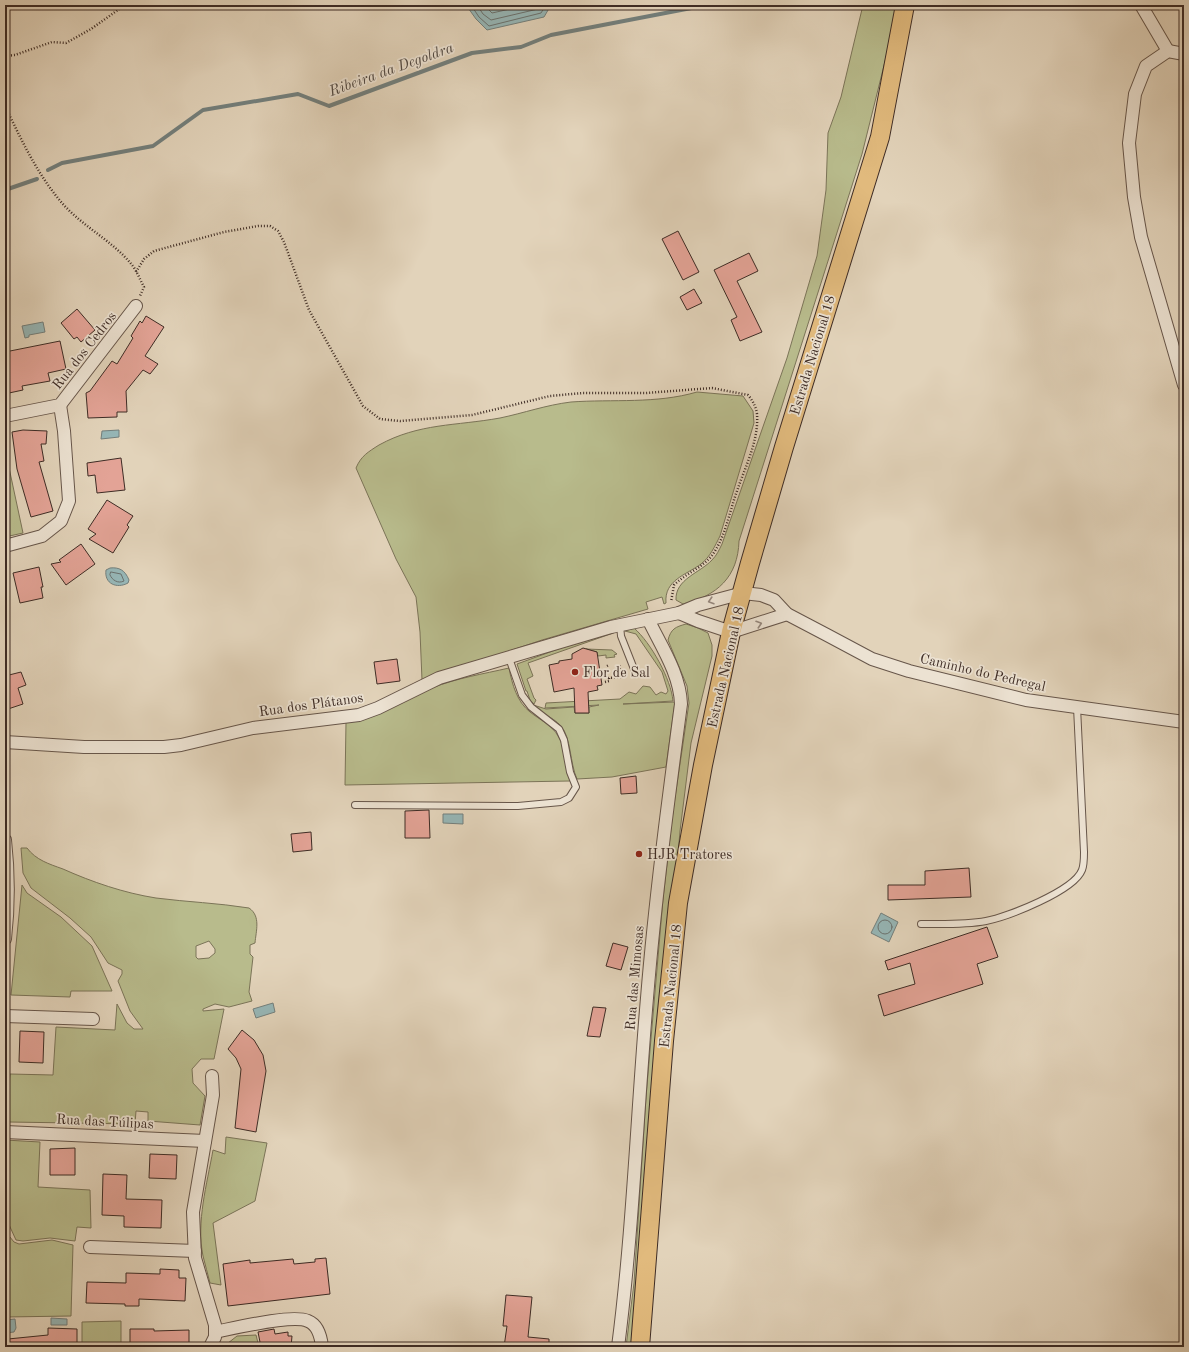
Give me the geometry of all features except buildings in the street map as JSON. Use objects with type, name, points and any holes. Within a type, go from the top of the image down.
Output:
[{"type":"main road","name":"Estrada Nacional 18","points":[[640,1347],[664,1041],[678,903],[703,765],[731,632],[784,447],[880,137],[905,5]]},
{"type":"street","points":[[1141,5],[1168,51]]},
{"type":"street","points":[[1184,54],[1168,51],[1146,66],[1134,94],[1129,143],[1134,197],[1141,237],[1184,385]]},
{"type":"street","name":"Rua dos Cedros","points":[[5,416],[60,405],[136,306]]},
{"type":"street","points":[[5,546],[42,536],[61,521],[69,501],[64,431],[60,405]]},
{"type":"street","name":"Rua dos Plátanos","points":[[6,745],[164,747],[181,745],[253,728],[359,715],[378,708],[439,678],[620,625],[675,613],[743,593]]},
{"type":"street","name":"Caminho do Pedregal","points":[[743,593],[761,595],[774,600],[787,614],[872,659],[908,671],[1026,700],[1184,722]]},
{"type":"street","points":[[675,613],[731,632],[787,614]]},
{"type":"street","name":"Rua das Mimosas","points":[[618,1347],[628,1266],[640,1084],[656,899],[681,704],[680,691],[676,677],[648,619]]},
{"type":"street","points":[[5,840],[9,903],[5,939]]},
{"type":"street","points":[[5,1016],[93,1019]]},
{"type":"street","points":[[210,1347],[215,1332],[199,1274],[195,1251],[193,1212],[214,1095],[212,1076]]},
{"type":"street","name":"Rua das Túlipas","points":[[5,1132],[205,1141]]},
{"type":"street","points":[[90,1247],[195,1251]]},
{"type":"street","points":[[215,1332],[291,1319],[308,1321],[317,1329],[322,1347]]},
{"type":"lane","points":[[620,625],[621,636],[636,674]]},
{"type":"lane","points":[[355,805],[518,806],[561,802],[569,798],[576,787],[570,772],[564,740],[559,729],[531,707],[522,695],[509,658]]},
{"type":"lane","points":[[921,924],[984,922],[1002,917],[1058,892],[1074,880],[1082,871],[1084,852],[1078,707]]},
{"type":"path","points":[[5,56],[15,55],[52,42],[66,43],[91,29],[125,5]]},
{"type":"path","points":[[5,106],[27,153],[62,202],[86,227],[120,252],[134,266],[144,287],[136,306]]},
{"type":"path","points":[[136,272],[144,259],[154,251],[224,232],[258,226],[270,226],[278,231],[284,242],[309,310],[363,406],[380,419],[400,421],[472,415],[550,396],[583,393],[646,393],[712,388],[748,395],[754,403],[756,409],[756,431],[752,448],[723,535],[712,556],[703,565],[674,585],[672,593],[675,613]]},
{"type":"path","points":[[605,682],[609,681],[608,678],[621,677],[620,664]]},
{"type":"green space","points":[[863,5],[899,5],[862,154],[739,541],[735,565],[730,575],[715,590],[706,596],[683,604],[676,600],[680,587],[689,577],[712,560],[722,544],[787,358],[817,256],[826,190],[828,133],[841,97]]},
{"type":"green space","points":[[697,392],[743,396],[753,411],[754,423],[720,536],[712,551],[701,564],[672,583],[666,595],[666,603],[664,604],[662,597],[646,602],[648,609],[542,640],[422,680],[420,632],[416,597],[396,559],[356,468],[363,457],[379,445],[394,438],[438,426],[484,421],[571,402],[650,400],[682,396]]},
{"type":"green space","points":[[5,449],[23,533],[5,537]]},
{"type":"green space","points":[[686,624],[708,633],[712,645],[712,656],[691,743],[680,831],[636,1347],[626,1347],[634,1283],[646,1097],[663,899],[673,811],[689,703],[687,686],[668,640],[674,629]]},
{"type":"green space","points":[[634,628],[647,643],[659,662],[668,682],[673,701],[623,704],[675,702],[666,767],[612,777],[577,779],[567,737],[561,726],[530,704],[546,709],[574,707],[575,713],[589,713],[589,707],[599,705],[545,708],[546,703],[620,699],[629,692],[636,694],[643,686],[650,687],[656,695],[661,692],[666,694],[668,691],[662,672],[636,634],[625,631]]},
{"type":"green space","points":[[616,632],[528,663],[533,676],[527,679],[536,700],[534,704],[530,700],[517,664],[561,648]]},
{"type":"green space","points":[[586,649],[612,650],[617,654],[614,655],[615,657],[606,658],[606,655],[598,656],[597,652]]},
{"type":"green space","points":[[509,668],[518,698],[525,708],[546,723],[561,741],[570,781],[345,785],[346,722],[370,716],[441,685],[470,676]]},
{"type":"green space","points":[[21,848],[27,848],[39,859],[97,883],[120,890],[156,898],[249,908],[253,911],[257,924],[255,943],[250,945],[250,954],[253,957],[249,992],[252,1001],[229,1007],[215,1004],[203,1009],[203,1011],[224,1009],[214,1059],[201,1059],[192,1069],[193,1083],[205,1096],[200,1125],[148,1121],[148,1112],[136,1111],[135,1124],[9,1122],[5,1119],[10,1074],[53,1075],[56,1027],[115,1030],[117,1004],[127,1023],[134,1029],[143,1029],[130,1011],[118,981],[122,974],[122,970],[108,963],[91,937],[70,918],[31,888],[23,873]],"holes":[[[209,941],[215,949],[215,953],[209,958],[198,959],[196,957],[196,946]]]},
{"type":"green space","points":[[22,885],[27,893],[61,917],[92,946],[112,991],[71,991],[70,997],[11,995]]},
{"type":"green space","points":[[226,1137],[267,1143],[255,1201],[213,1223],[221,1285],[210,1283],[203,1256],[201,1230],[203,1203],[213,1150],[225,1154]]},
{"type":"green space","points":[[5,1140],[40,1142],[38,1187],[90,1190],[91,1228],[77,1227],[75,1241],[50,1238],[23,1241],[16,1240],[5,1216]]},
{"type":"green space","points":[[5,1231],[14,1242],[19,1244],[52,1240],[73,1245],[71,1316],[5,1317]]},
{"type":"green space","points":[[121,1321],[121,1347],[82,1347],[82,1322]]},
{"type":"green space","points":[[256,1335],[259,1347],[223,1347],[237,1336]]},
{"type":"water","points":[[466,5],[551,5],[544,17],[487,30],[476,19]]},
{"type":"water","points":[[43,322],[45,332],[29,335],[29,337],[25,338],[22,326]]},
{"type":"water","points":[[119,430],[119,437],[101,439],[102,431]]},
{"type":"water","points":[[116,568],[124,572],[129,580],[128,583],[124,585],[116,585],[109,582],[106,575],[106,570]]},
{"type":"water","points":[[443,814],[463,814],[463,824],[443,823]]},
{"type":"water","points":[[881,913],[898,922],[889,942],[871,933]]},
{"type":"water","points":[[273,1003],[275,1012],[256,1018],[253,1009]]},
{"type":"water","points":[[51,1318],[67,1319],[67,1325],[51,1325]]},
{"type":"water","points":[[15,1319],[16,1328],[14,1332],[5,1333],[5,1320]]},
{"type":"waterway","name":"Ribeira da Degoldra","points":[[48,170],[62,163],[153,146],[203,110],[298,94],[329,106],[472,53],[521,47],[551,35],[707,5]]},
{"type":"waterway","name":"Ribeira da Degoldra","points":[[5,190],[37,179]]},
{"type":"place","name":"Flor de Sal","points":[[575,672]]},
{"type":"place","name":"HJR Tratores","points":[[639,854]]}]
